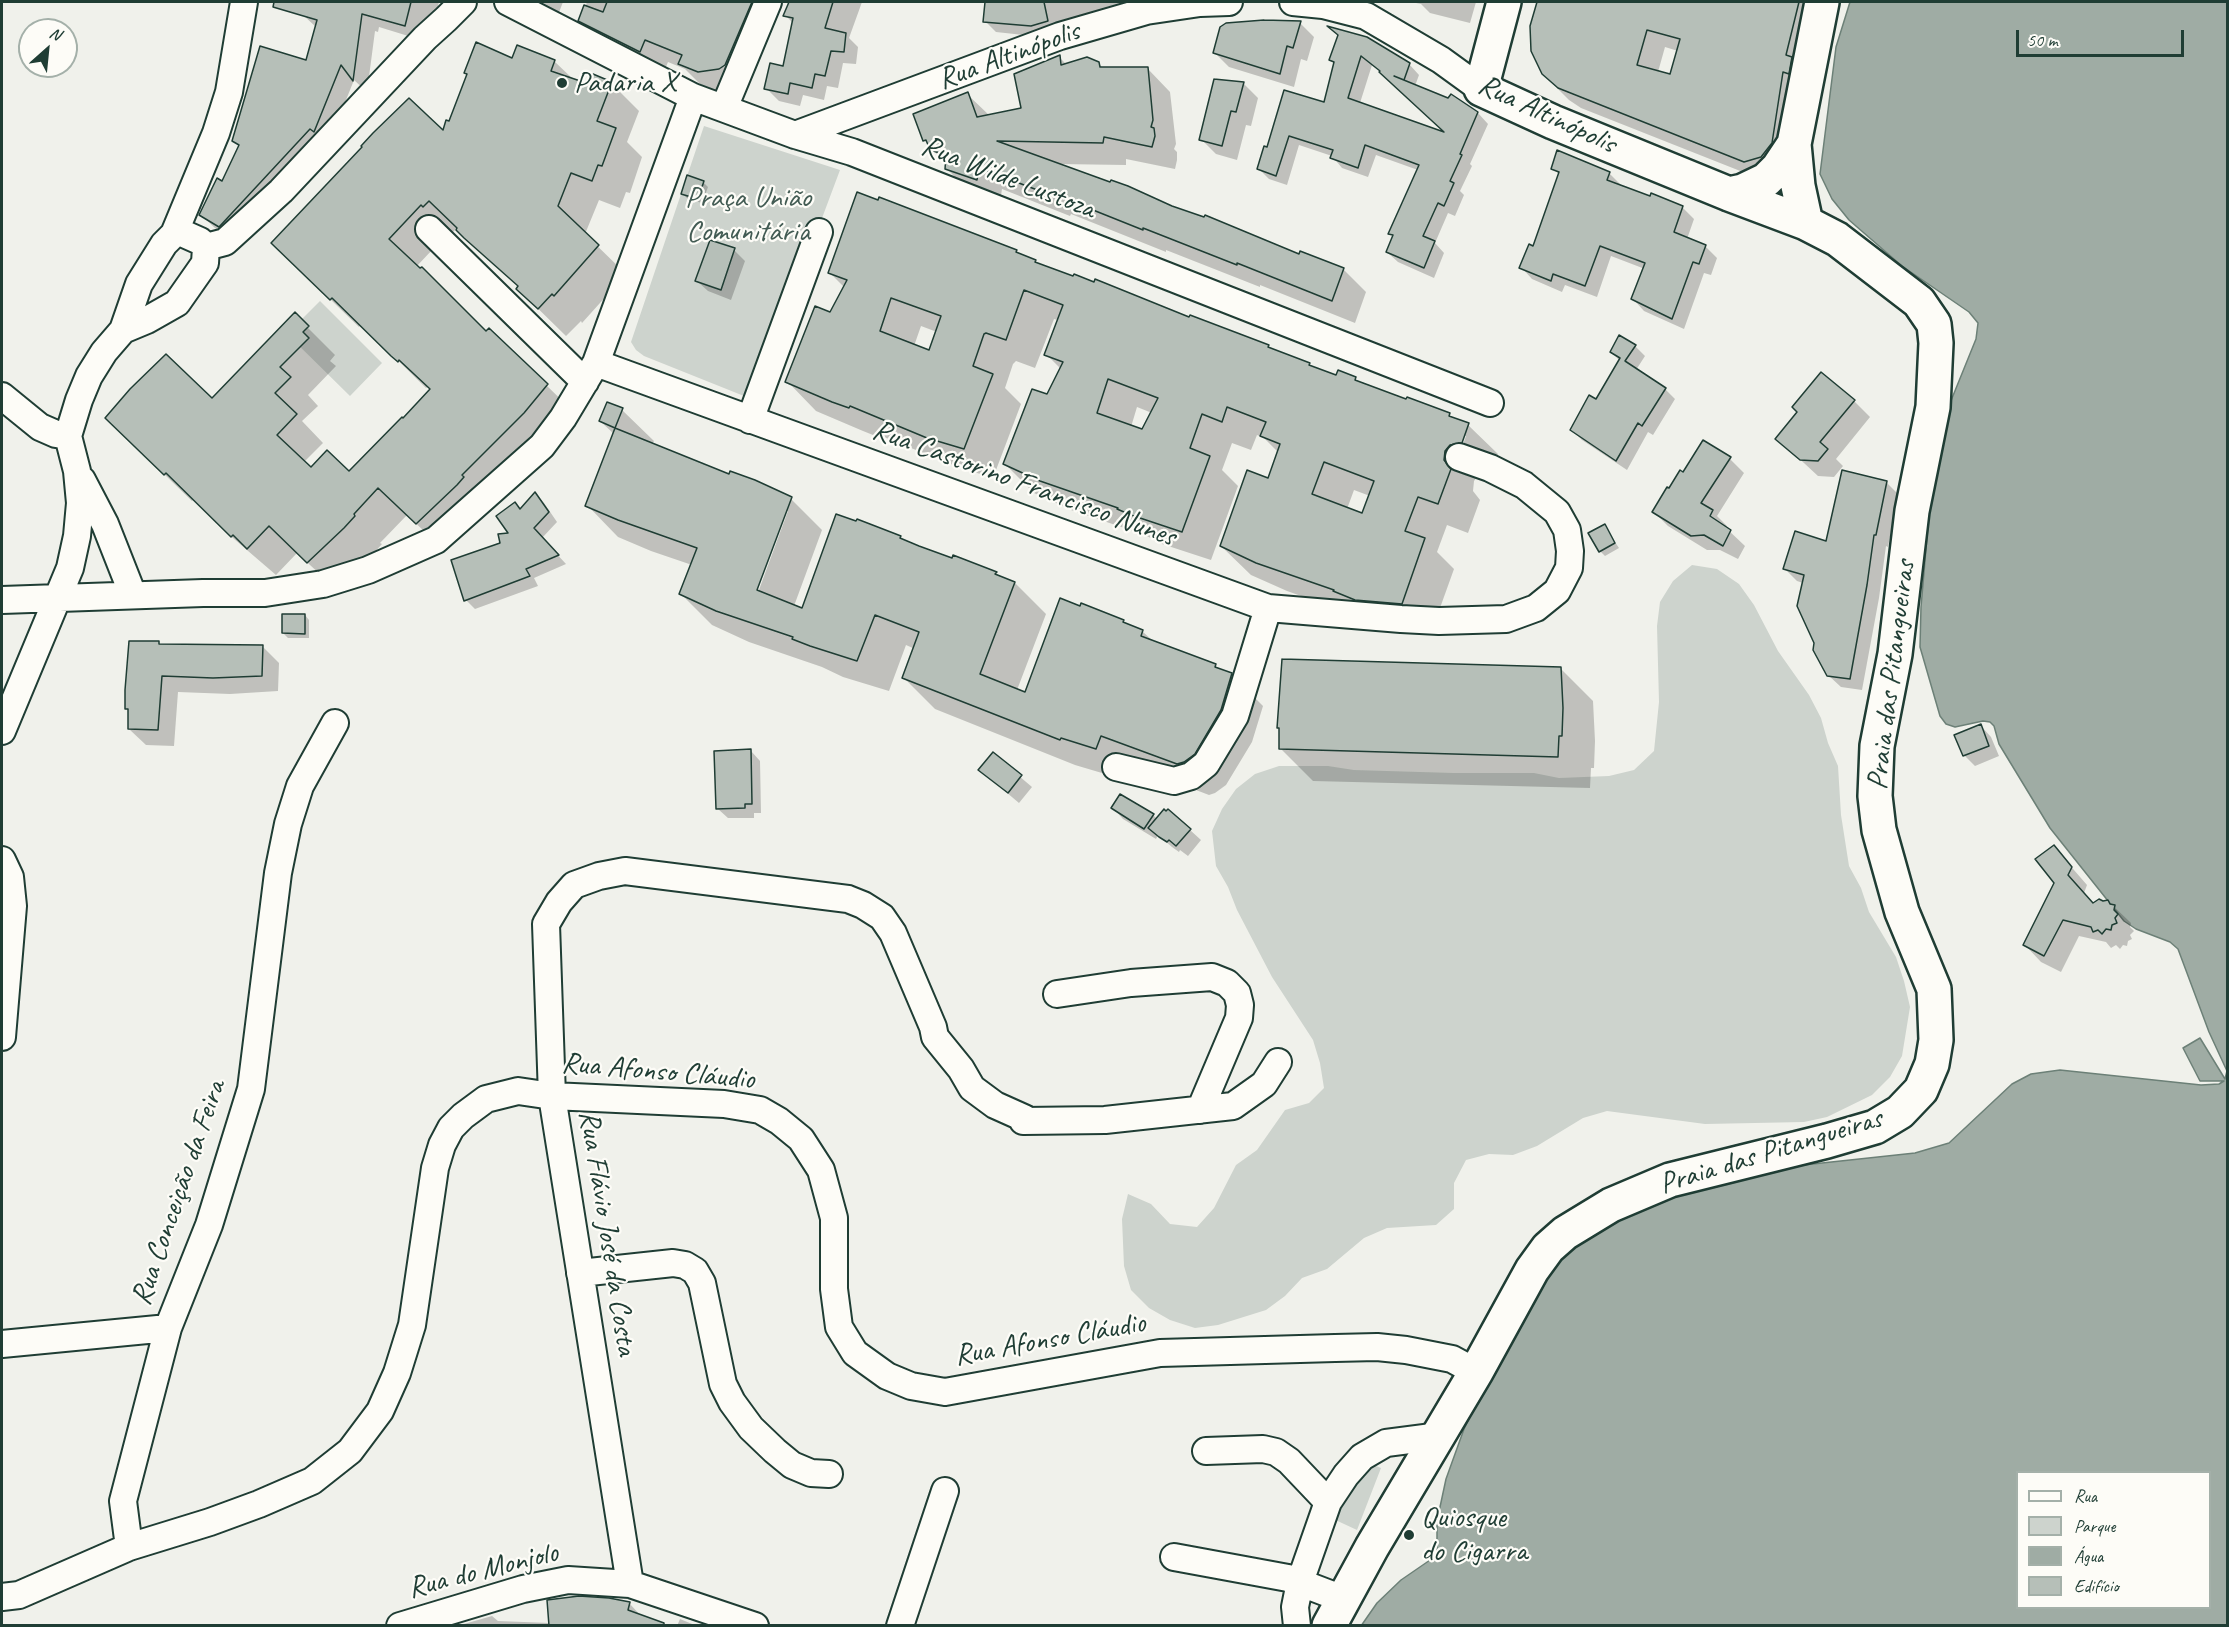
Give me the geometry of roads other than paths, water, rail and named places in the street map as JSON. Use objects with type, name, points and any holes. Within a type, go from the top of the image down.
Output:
[{"type":"main road","points":[[1481,88],[1504,2]]},
{"type":"main road","points":[[1806,223],[1798,186],[1794,144],[1822,2]]},
{"type":"main road","name":"Rua Altinópolis","points":[[1481,88],[1553,122],[1806,223]]},
{"type":"main road","points":[[1729,194],[1743,191],[1766,180],[1778,168],[1794,144]]},
{"type":"main road","name":"Praia das Pitangueiras","points":[[1336,1612],[1372,1547],[1440,1436],[1532,1270],[1548,1248],[1566,1233],[1611,1205],[1670,1180],[1875,1127],[1900,1112],[1921,1089],[1932,1064],[1936,1020],[1934,989],[1902,912],[1879,830],[1875,796],[1879,735],[1894,654],[1912,511],[1933,407],[1936,343],[1934,324],[1919,302],[1895,283],[1836,239],[1806,223]]},
{"type":"street","points":[[2,731],[70,568],[77,536],[80,504],[77,471],[68,436],[79,399],[89,376],[104,352],[123,330],[139,284],[164,244],[174,234],[216,134],[229,92],[244,2]]},
{"type":"street","points":[[206,247],[225,242],[281,191],[425,38],[463,2]]},
{"type":"street","name":"Rua Wilde Lustoza","points":[[508,2],[693,97],[795,135],[852,152],[1490,403]]},
{"type":"street","points":[[724,108],[768,2]]},
{"type":"street","name":"Rua Altinópolis","points":[[795,135],[1060,36],[1146,11],[1201,2],[1229,2]]},
{"type":"street","name":"Rua Altinópolis","points":[[1293,2],[1323,5],[1366,16],[1432,55],[1481,88]]},
{"type":"street","points":[[2,600],[265,593],[323,584],[368,570],[436,540],[542,446],[563,418],[590,372],[693,97]]},
{"type":"street","points":[[429,229],[590,372]]},
{"type":"street","points":[[750,420],[819,232]]},
{"type":"street","points":[[123,330],[177,303],[205,263],[206,247],[200,241],[182,233],[174,234]]},
{"type":"street","points":[[139,284],[144,299],[154,308],[165,310]]},
{"type":"street","name":"Rua Castorino Francisco Nunes","points":[[590,372],[750,420],[1268,608],[1439,621],[1506,620],[1536,608],[1557,591],[1569,568],[1570,551],[1567,530],[1557,512],[1524,485],[1490,468],[1459,457]]},
{"type":"street","points":[[2,396],[11,406],[40,427],[68,436]]},
{"type":"street","points":[[77,471],[105,524],[133,595]]},
{"type":"street","points":[[1116,767],[1174,781],[1191,776],[1206,764],[1235,716],[1268,608]]},
{"type":"street","name":"Rua Conceição da Feira","points":[[129,1547],[123,1501],[168,1328],[209,1225],[251,1089],[278,873],[288,824],[300,786],[334,723]]},
{"type":"street","points":[[2,860],[10,877],[13,906],[2,1037]]},
{"type":"street","name":"Rua Flávio José da Costa","points":[[630,1584],[552,1096],[546,924],[559,902],[574,885],[599,876],[625,871],[848,898],[863,905],[882,917],[893,933],[933,1026],[935,1037],[961,1069],[972,1088],[995,1105],[1024,1118],[1023,1121],[1105,1120],[1233,1106],[1264,1083],[1278,1062]]},
{"type":"street","points":[[1058,994],[1131,983],[1212,977],[1227,983],[1237,993],[1240,1005],[1239,1018],[1200,1110]]},
{"type":"street","name":"Rua Afonso Cláudio","points":[[2,1597],[19,1595],[129,1547],[210,1522],[312,1481],[350,1451],[380,1411],[397,1373],[412,1325],[435,1168],[442,1145],[451,1128],[486,1099],[518,1091],[552,1096],[724,1104],[760,1110],[779,1121],[801,1139],[821,1170],[834,1218],[834,1289],[838,1327],[855,1353],[887,1376],[911,1386],[945,1392],[1160,1353],[1346,1348],[1406,1350],[1452,1359],[1476,1372]]},
{"type":"street","points":[[580,1273],[673,1263],[685,1265],[695,1271],[702,1283],[723,1384],[732,1402],[751,1428],[792,1465],[811,1473],[828,1474]]},
{"type":"street","points":[[2,1344],[168,1328]]},
{"type":"street","points":[[1297,1626],[1295,1606],[1300,1582],[1328,1502],[1346,1474],[1362,1457],[1386,1443],[1440,1436]]},
{"type":"street","points":[[1206,1451],[1263,1449],[1276,1452],[1289,1461],[1328,1502]]},
{"type":"street","points":[[900,1626],[945,1491]]},
{"type":"street","points":[[1174,1557],[1300,1582],[1336,1612]]},
{"type":"street","name":"Rua do Monjolo","points":[[400,1626],[523,1589],[568,1580],[630,1584],[740,1624]]},
{"type":"water","points":[[1850,2],[2227,2],[2227,1071],[2209,1032],[2178,949],[2170,942],[2136,929],[2124,921],[2050,828],[1999,744],[1994,726],[1990,722],[1983,721],[1955,727],[1946,724],[1940,716],[1920,647],[1921,607],[1932,479],[1946,413],[1976,339],[1978,323],[1969,312],[1902,266],[1849,220],[1832,199],[1820,174],[1836,47]]},
{"type":"water","points":[[2200,1038],[2225,1079],[2227,1071],[2227,1625],[1361,1626],[1377,1603],[1401,1580],[1437,1553],[1437,1521],[1446,1479],[1464,1429],[1504,1344],[1557,1257],[1606,1217],[1757,1170],[1915,1153],[1949,1143],[2012,1084],[2031,1074],[2060,1070],[2201,1085],[2219,1084],[2224,1081],[2200,1081],[2183,1048]]},
{"type":"place","name":"Padaria X","points":[[562,83]]},
{"type":"place","name":"Quiosque do Cigarra","points":[[1409,1535]]},
{"type":"park label","name":"Praça União Comunitária","points":[[748,215]]}]
